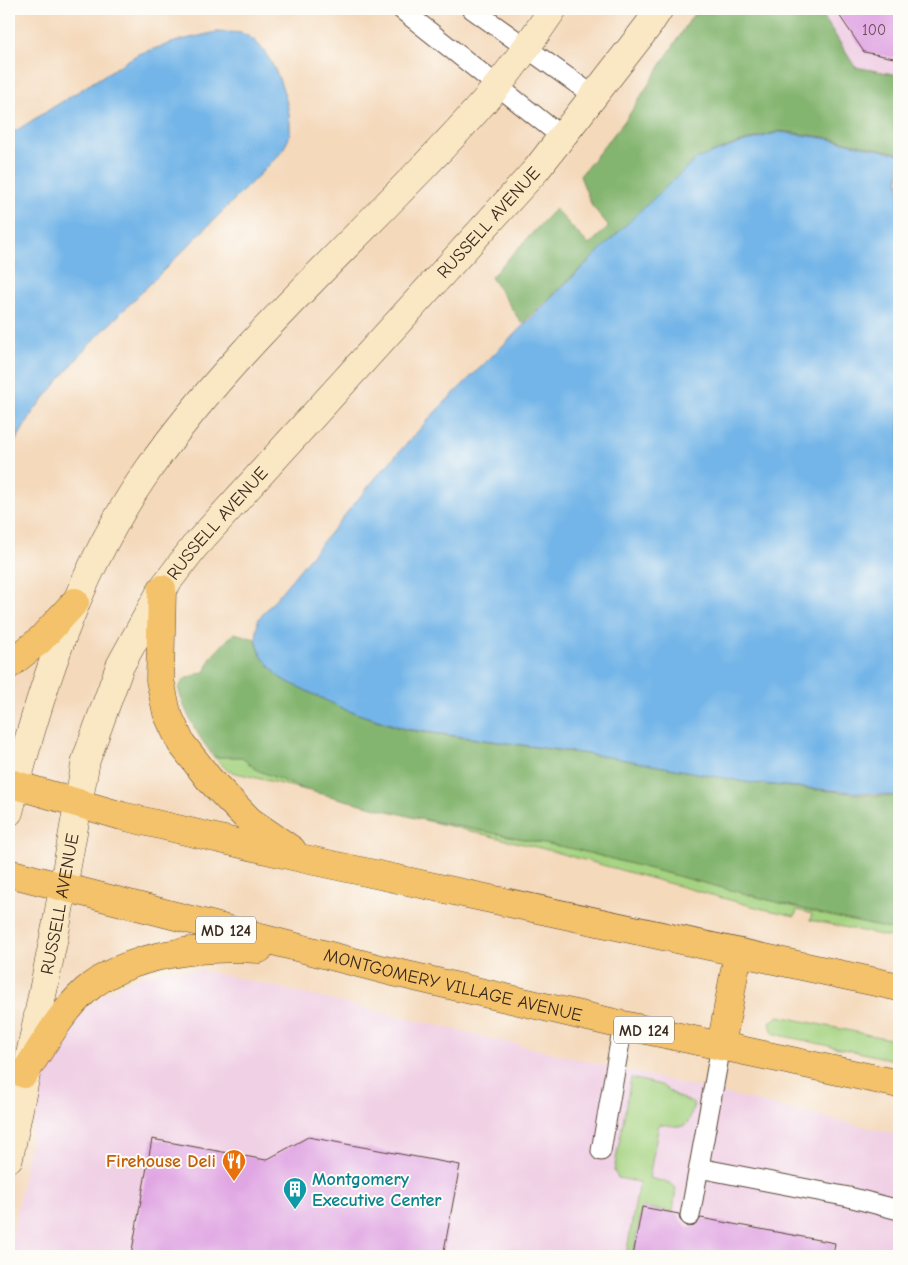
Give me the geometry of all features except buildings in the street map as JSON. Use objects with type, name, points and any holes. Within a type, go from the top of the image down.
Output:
[{"type":"main road","points":[[162,589],[160,680],[167,713],[181,744],[209,779],[250,821],[305,859]]},
{"type":"main road","points":[[9,665],[40,640],[75,602]]},
{"type":"main road","points":[[12,784],[78,804],[305,859],[899,987]]},
{"type":"main road","name":"MONTGOMERY VILLAGE AVENUE","points":[[9,873],[314,952],[623,1026],[899,1084]]},
{"type":"main road","points":[[24,1074],[59,1020],[85,992],[107,976],[164,954],[233,948],[314,952]]},
{"type":"main road","points":[[722,1046],[738,953]]},
{"type":"street","points":[[9,812],[12,784],[75,602],[106,540],[147,472],[193,410],[272,323],[426,164],[497,86],[553,9]]},
{"type":"street","name":"RUSSELL AVENUE","points":[[9,1158],[24,1074],[63,887],[86,760],[120,666],[162,589],[201,539],[536,170],[648,26],[659,9]]},
{"type":"lane","points":[[401,9],[562,137]]},
{"type":"lane","points":[[472,9],[594,96]]},
{"type":"lane","points":[[601,1151],[623,1026]]},
{"type":"lane","points":[[690,1216],[722,1046]]},
{"type":"lane","points":[[699,1168],[849,1197],[899,1210]]},
{"type":"shaded area","points":[[819,9],[899,9],[899,75],[855,67]]},
{"type":"shaded area","points":[[164,970],[198,970],[229,976],[899,1135],[899,1256],[9,1256],[39,1092],[48,1061],[64,1032],[86,1009],[109,991],[136,978]]},
{"type":"green space","points":[[716,9],[819,9],[855,67],[899,75],[899,153],[824,137],[780,131],[738,143],[697,159],[522,324],[491,277],[555,209],[589,245],[609,226],[592,206],[580,176],[627,118],[693,15]]},
{"type":"green space","points":[[234,633],[255,639],[262,657],[280,678],[346,710],[406,730],[609,757],[750,783],[879,796],[899,796],[899,931],[830,916],[574,849],[412,817],[306,790],[257,770],[241,757],[214,757],[202,741],[193,724],[178,688],[185,679],[206,671],[211,657]]},
{"type":"green space","points":[[214,757],[241,757],[257,770],[306,790],[228,771]]},
{"type":"green space","points":[[412,817],[574,849],[830,916],[899,931],[899,939],[810,920],[812,914],[797,910],[795,916],[759,908],[544,849]]},
{"type":"green space","points":[[779,1016],[899,1041],[899,1061],[773,1033],[771,1021]]},
{"type":"green space","points":[[631,1078],[661,1085],[678,1097],[694,1103],[690,1119],[684,1126],[659,1124],[649,1178],[670,1183],[676,1188],[673,1212],[642,1207],[633,1256],[626,1256],[639,1182],[618,1178],[614,1171]]},
{"type":"water","points":[[217,32],[244,34],[263,50],[278,77],[288,107],[290,132],[287,143],[281,153],[86,348],[35,409],[9,452],[9,135],[138,54],[181,40]]},
{"type":"water","points":[[779,132],[824,138],[899,154],[899,796],[751,783],[610,757],[406,729],[346,710],[280,678],[262,657],[256,639],[258,620],[378,475],[438,409],[638,213],[696,159]]},
{"type":"place","name":"Firehouse Deli","points":[[234,1182]]},
{"type":"place","name":"Montgomery Executive Center","points":[[295,1210]]}]
